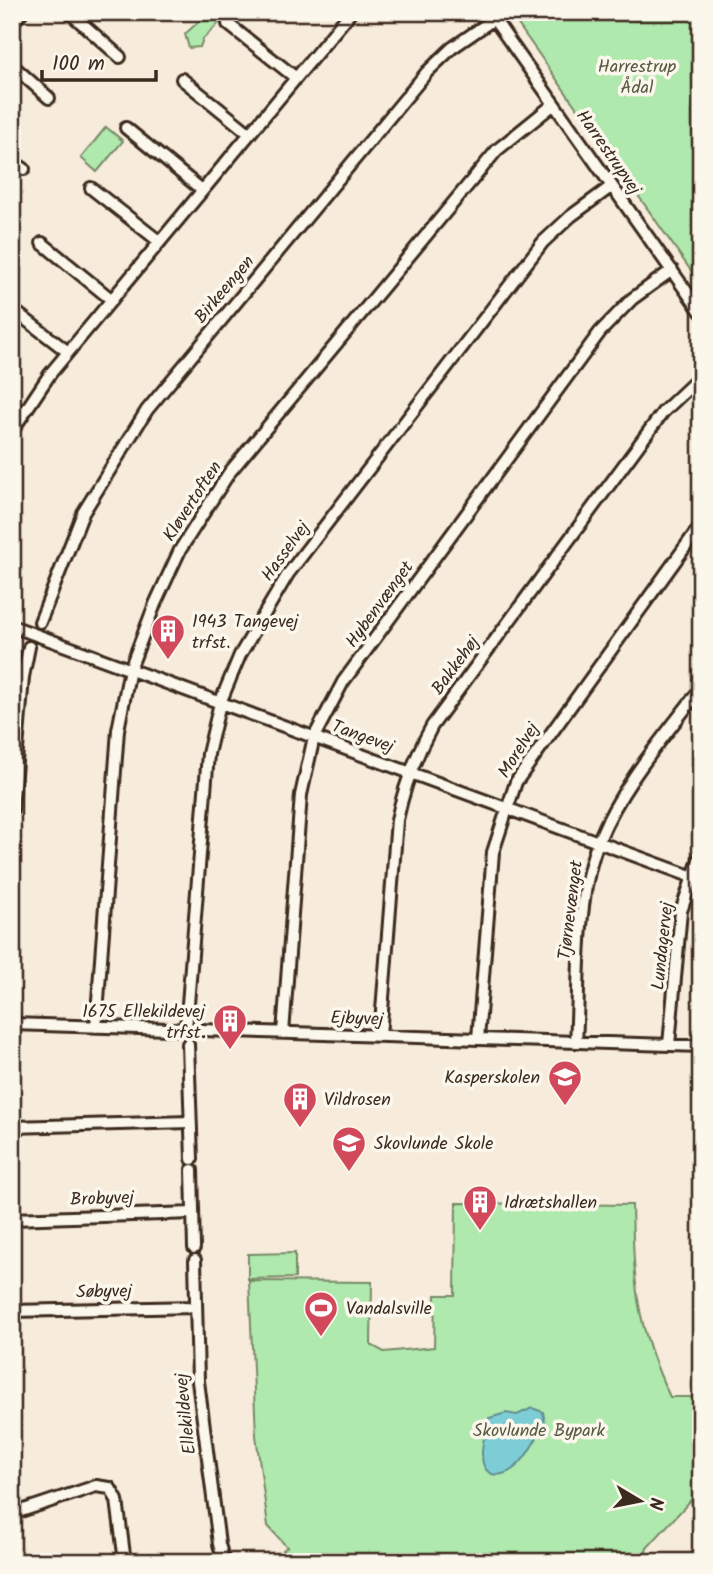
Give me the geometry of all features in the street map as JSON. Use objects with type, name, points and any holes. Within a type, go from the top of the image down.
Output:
[{"type":"street","points":[[12,23],[22,12]]},
{"type":"street","points":[[69,12],[120,57]]},
{"type":"street","points":[[12,431],[17,412],[296,78],[343,15]]},
{"type":"street","name":"Harrestrupvej","points":[[492,16],[701,312]]},
{"type":"street","name":"Birkeengen","points":[[40,622],[83,513],[147,410],[426,72],[492,16]]},
{"type":"street","points":[[229,24],[296,78]]},
{"type":"street","points":[[12,65],[49,98]]},
{"type":"street","points":[[182,79],[250,134]]},
{"type":"street","name":"Kløvertoften","points":[[96,1027],[118,730],[130,669],[180,550],[229,473],[496,150],[554,104]]},
{"type":"street","points":[[126,128],[202,190]]},
{"type":"street","points":[[12,161],[24,169]]},
{"type":"street","name":"Hasselvej","points":[[186,1029],[208,754],[220,703],[244,648],[288,574],[543,243],[571,216],[612,186]]},
{"type":"street","points":[[91,188],[160,243]]},
{"type":"street","points":[[42,243],[112,300]]},
{"type":"street","name":"Hybenvænget","points":[[283,1033],[301,795],[314,737],[343,682],[600,332],[632,299],[672,270]]},
{"type":"street","points":[[12,309],[68,352]]},
{"type":"street","name":"Bakkehøj","points":[[380,1036],[397,820],[409,772],[432,726],[490,646],[663,412],[701,376]]},
{"type":"street","name":"Morelvej","points":[[478,1039],[493,852],[505,808],[530,758],[701,525]]},
{"type":"street","name":"Tangevej","points":[[12,626],[695,878]]},
{"type":"street","points":[[12,810],[23,677],[29,647]]},
{"type":"street","name":"Tjørnevænget","points":[[576,1042],[584,908],[598,842],[621,797],[701,688]]},
{"type":"street","name":"Lundagervej","points":[[669,1045],[681,911],[695,878],[701,854]]},
{"type":"street","name":"Ejbyvej","points":[[12,1024],[701,1046]]},
{"type":"street","points":[[188,1044],[194,1248]]},
{"type":"street","points":[[12,1127],[190,1122]]},
{"type":"street","name":"Brobyvej","points":[[12,1219],[193,1213]]},
{"type":"street","name":"Ellekildevej","points":[[194,1260],[198,1381],[219,1544],[224,1562]]},
{"type":"street","name":"Søbyvej","points":[[12,1311],[196,1307]]},
{"type":"street","points":[[12,1514],[96,1486],[110,1488],[117,1500],[125,1562]]},
{"type":"green space","name":"Harrestrup Ådal","points":[[512,12],[701,12],[701,285],[515,20]]},
{"type":"green space","points":[[206,15],[217,15],[219,23],[203,39],[200,47],[189,48],[185,34]]},
{"type":"green space","points":[[106,127],[123,141],[97,172],[81,158]]},
{"type":"green space","name":"Skovlunde Bypark","points":[[456,1203],[632,1205],[639,1303],[658,1371],[670,1397],[701,1397],[701,1489],[647,1548],[643,1562],[299,1562],[283,1550],[287,1547],[268,1526],[256,1435],[249,1281],[372,1282],[371,1345],[384,1352],[434,1347],[435,1295],[455,1295]]},
{"type":"green space","points":[[295,1253],[295,1278],[248,1279],[248,1254]]},
{"type":"water","points":[[532,1408],[543,1412],[545,1424],[531,1448],[523,1460],[511,1470],[492,1474],[483,1464],[482,1457],[489,1418],[506,1413],[517,1415]]},
{"type":"place","name":"1943 Tangevej trfst.","points":[[168,661]]},
{"type":"place","name":"1675 Ellekildevej trfst.","points":[[230,1051]]},
{"type":"place","name":"Kasperskolen","points":[[565,1107]]},
{"type":"place","name":"Vildrosen","points":[[300,1129]]},
{"type":"place","name":"Skovlunde Skole","points":[[349,1173]]},
{"type":"place","name":"Idrætshallen","points":[[480,1232]]},
{"type":"place","name":"Vandalsville","points":[[321,1338]]}]
